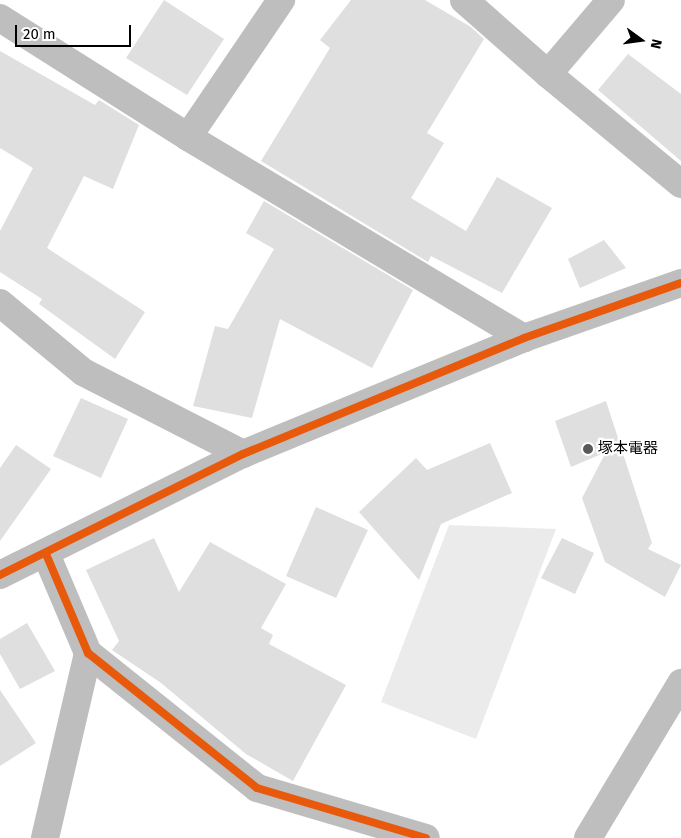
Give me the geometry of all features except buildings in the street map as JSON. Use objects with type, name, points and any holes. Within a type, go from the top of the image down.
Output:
[{"type":"street","points":[[188,137],[281,0]]},
{"type":"street","points":[[464,0],[548,74],[681,184]]},
{"type":"street","points":[[548,74],[611,0]]},
{"type":"street","points":[[0,18],[188,137],[524,338]]},
{"type":"street","points":[[0,575],[46,554],[243,454],[524,338],[681,282]]},
{"type":"street","points":[[0,303],[83,372],[243,454]]},
{"type":"street","points":[[46,554],[88,653],[257,788],[426,838]]},
{"type":"street","points":[[46,838],[88,653]]},
{"type":"street","points":[[588,838],[681,683]]},
{"type":"shaded area","points":[[449,525],[556,529],[476,739],[381,702]]},
{"type":"cycle path","points":[[0,575],[243,454],[524,338],[681,283]]},
{"type":"cycle path","points":[[46,554],[88,653],[257,788],[426,838]]},
{"type":"place","name":"塚本電器","points":[[588,449]]}]
